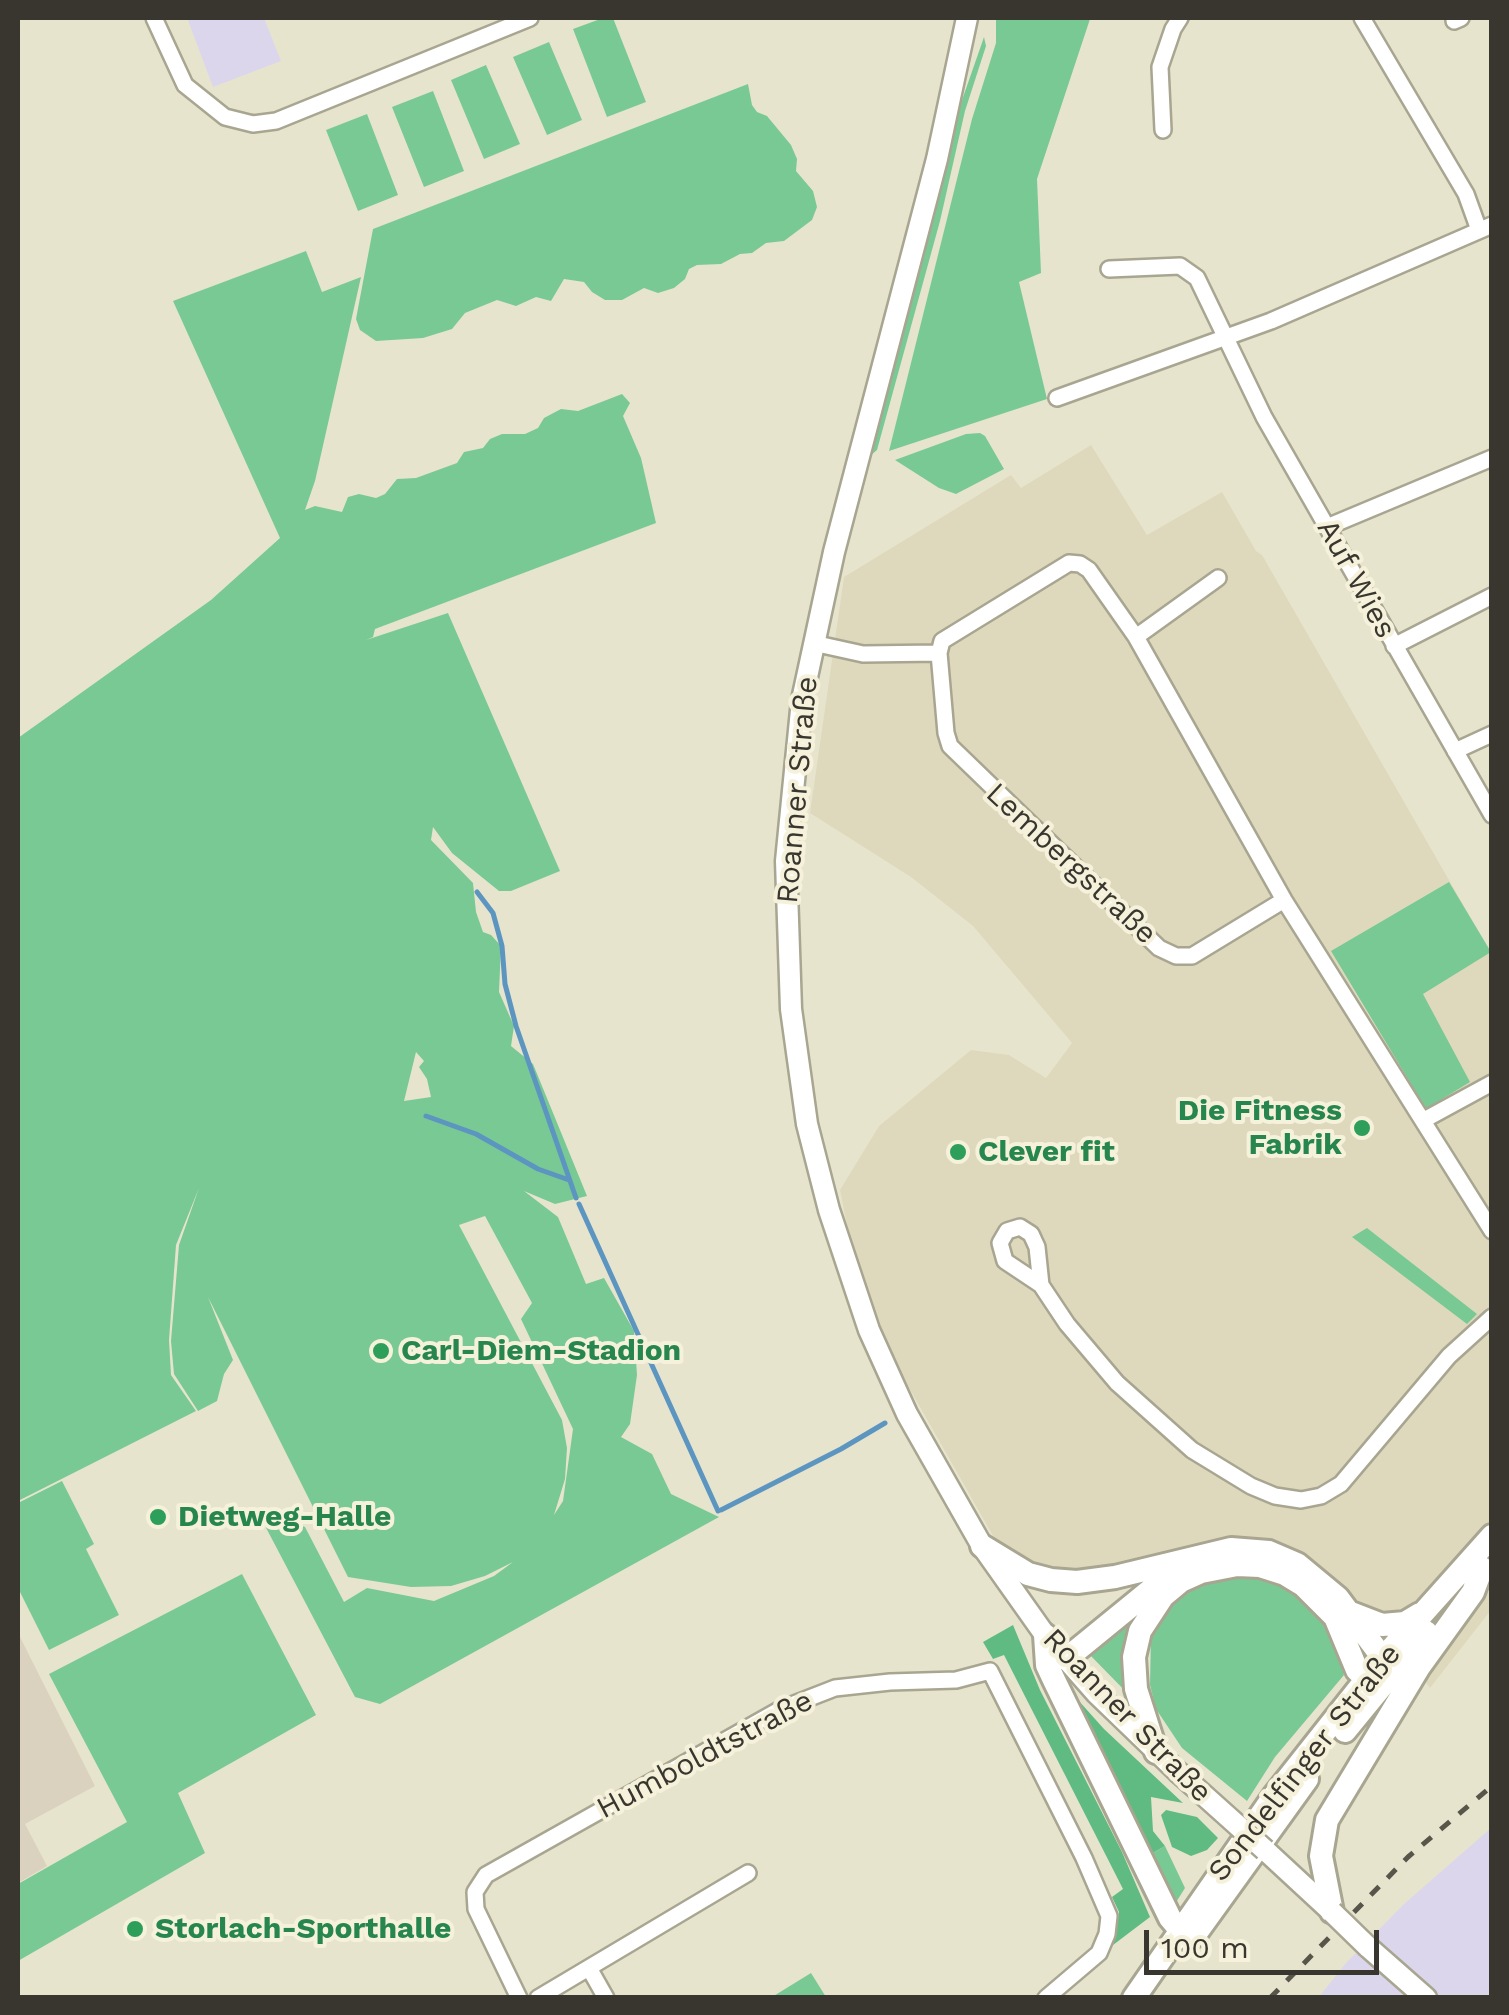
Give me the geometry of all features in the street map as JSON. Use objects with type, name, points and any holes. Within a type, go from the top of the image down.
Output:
[{"type":"main road","points":[[982,1546],[1028,1574],[1061,1581],[1114,1577],[1231,1549],[1280,1556],[1320,1581],[1351,1612],[1371,1622],[1405,1623],[1427,1609]]},
{"type":"main road","points":[[1332,1912],[1323,1874],[1322,1838],[1336,1803],[1419,1667],[1474,1592],[1489,1550]]},
{"type":"main road","name":"Sondelfinger Straße","points":[[1381,1673],[1427,1609],[1489,1550]]},
{"type":"main road","name":"Sondelfinger Straße","points":[[1151,1998],[1185,1935],[1274,1796],[1489,1550]]},
{"type":"main road","points":[[1066,1659],[1185,1560]]},
{"type":"main road","points":[[1156,1752],[1136,1689],[1137,1644],[1150,1612],[1163,1596],[1181,1581],[1201,1572],[1236,1565],[1260,1566],[1285,1574],[1303,1585],[1335,1618],[1352,1662],[1381,1673]]},
{"type":"main road","points":[[1351,1612],[1381,1673]]},
{"type":"main road","points":[[1046,1635],[1046,1665],[1185,1935]]},
{"type":"main road","name":"Sondelfinger Straße","points":[[1134,1998],[1185,1935]]},
{"type":"street","points":[[154,18],[185,86],[225,117],[253,124],[276,121],[530,18]]},
{"type":"street","name":"Roanner Straße","points":[[967,18],[937,159],[813,643],[796,744],[786,861],[789,988],[806,1114],[828,1210],[868,1330],[907,1414],[982,1546],[1046,1635],[1156,1752],[1426,1998]]},
{"type":"street","points":[[1162,130],[1160,67],[1180,18]]},
{"type":"street","points":[[1057,398],[1227,338],[1485,228],[1362,18]]},
{"type":"street","name":"Auf Wies","points":[[1109,269],[1170,265],[1188,269],[1204,290],[1264,417],[1492,814]]},
{"type":"street","points":[[1326,526],[1492,458]]},
{"type":"street","points":[[813,643],[863,654],[938,653],[942,641],[957,630],[1069,563],[1090,570],[1136,637],[1284,900],[1492,1230]]},
{"type":"street","points":[[1136,637],[1218,578]]},
{"type":"street","points":[[1394,646],[1492,596]]},
{"type":"street","name":"Lembergstraße","points":[[938,653],[950,746],[1159,948],[1176,956],[1192,956],[1284,900]]},
{"type":"street","points":[[1455,751],[1492,734]]},
{"type":"street","points":[[1424,1120],[1492,1083]]},
{"type":"street","points":[[1040,1285],[1116,1382],[1192,1450],[1251,1486],[1274,1496],[1301,1500],[1320,1496],[1341,1484],[1449,1356],[1492,1317]]},
{"type":"street","name":"Humboldtstraße","points":[[519,1998],[476,1908],[475,1892],[496,1868],[781,1709],[835,1688],[956,1680],[990,1671],[1109,1916],[1107,1934],[1091,1961],[1046,1998]]},
{"type":"street","points":[[538,1998],[748,1874]]},
{"type":"street","points":[[589,1968],[606,1998]]},
{"type":"shaded area","points":[[187,18],[264,18],[281,61],[213,87]]},
{"type":"shaded area","points":[[1091,445],[1147,535],[1222,492],[1491,953],[1491,1610],[1430,1688],[1378,1618],[1343,1590],[1120,1571],[1047,1572],[997,1543],[907,1384],[880,1325],[850,1240],[840,1190],[879,1126],[971,1050],[1009,1055],[1046,1078],[1072,1043],[973,926],[911,877],[810,813],[844,577],[1011,475],[1021,488]]},
{"type":"shaded area","points":[[18,1633],[95,1786],[25,1824],[47,1866],[18,1883]]},
{"type":"shaded area","points":[[1491,1828],[1491,1997],[1318,1998],[1404,1904]]},
{"type":"green space","points":[[613,18],[646,102],[607,117],[573,29]]},
{"type":"green space","points":[[996,18],[1090,19],[1037,179],[1041,273],[1019,282],[1047,399],[889,451],[972,119],[996,43]]},
{"type":"green space","points":[[984,37],[986,46],[965,111],[940,221],[877,450],[870,456],[961,103]]},
{"type":"green space","points":[[549,42],[582,120],[547,135],[513,57]]},
{"type":"green space","points":[[486,65],[520,144],[484,159],[451,80]]},
{"type":"green space","points":[[748,84],[752,105],[767,116],[791,145],[797,159],[796,171],[813,191],[817,207],[812,220],[784,241],[766,243],[752,253],[740,254],[721,264],[697,265],[674,288],[658,293],[644,288],[622,300],[605,300],[584,282],[564,279],[551,301],[536,297],[516,306],[497,300],[465,313],[452,329],[423,338],[376,341],[360,330],[356,319],[373,229]]},
{"type":"green space","points":[[433,91],[464,171],[424,187],[392,107]]},
{"type":"green space","points":[[367,114],[398,195],[358,211],[326,130]]},
{"type":"green space","points":[[306,251],[322,292],[361,277],[305,510],[315,506],[342,512],[348,497],[359,494],[376,498],[385,494],[397,479],[416,478],[457,463],[464,452],[483,448],[490,439],[502,434],[525,434],[561,409],[578,411],[622,394],[630,403],[623,416],[641,458],[656,523],[375,629],[373,637],[366,640],[448,613],[560,871],[511,891],[499,891],[452,853],[433,827],[431,840],[473,883],[483,932],[501,946],[499,992],[514,1026],[511,1046],[533,1064],[587,1196],[555,1204],[524,1191],[558,1217],[586,1284],[604,1278],[634,1331],[637,1375],[630,1424],[621,1437],[652,1454],[671,1494],[719,1517],[380,1704],[355,1697],[263,1522],[287,1519],[305,1527],[344,1602],[367,1588],[434,1601],[494,1576],[513,1562],[451,1586],[411,1587],[348,1577],[208,1297],[233,1360],[224,1374],[217,1401],[198,1411],[174,1374],[171,1341],[179,1245],[199,1188],[176,1245],[169,1340],[171,1375],[196,1411],[18,1501],[18,738],[211,600],[280,538],[173,301]],"holes":[[[416,1052],[424,1061],[419,1067],[431,1097],[404,1101]],[[485,1216],[532,1303],[521,1319],[573,1429],[563,1501],[554,1515],[565,1479],[567,1448],[562,1420],[459,1225]]]},
{"type":"green space","points":[[980,433],[1004,469],[956,494],[939,488],[895,460],[966,434]]},
{"type":"green space","points":[[1449,882],[1491,952],[1423,994],[1470,1082],[1426,1109],[1331,951]]},
{"type":"green space","points":[[1367,1228],[1477,1314],[1467,1324],[1352,1237]]},
{"type":"green space","points":[[62,1481],[94,1544],[86,1549],[119,1615],[49,1650],[18,1588],[18,1503]]},
{"type":"green space","points":[[1261,1558],[1365,1642],[1356,1649],[1261,1561],[1158,1595],[1133,1699],[1090,1655],[1088,1650],[1178,1574]]},
{"type":"green space","points":[[1237,1571],[1280,1579],[1327,1621],[1344,1675],[1275,1757],[1247,1801],[1182,1748],[1156,1709],[1150,1685],[1151,1633],[1170,1602],[1186,1588]]},
{"type":"green space","points":[[242,1574],[316,1715],[178,1793],[205,1853],[18,1961],[18,1884],[127,1822],[49,1674]]},
{"type":"green space","points":[[1013,1625],[1040,1690],[1122,1852],[1150,1917],[1113,1945],[1119,1912],[1112,1897],[1123,1889],[1004,1655],[993,1659],[983,1642]]},
{"type":"green space","points":[[1061,1681],[1104,1729],[1183,1803],[1151,1797],[1153,1831],[1165,1846],[1149,1855]]},
{"type":"green space","points":[[1166,1810],[1197,1817],[1218,1838],[1207,1850],[1191,1856],[1172,1847],[1161,1815]]},
{"type":"green space","points":[[1165,1846],[1185,1888],[1175,1904],[1149,1855]]},
{"type":"green space","points":[[811,1973],[826,1997],[772,1997]]},
{"type":"waterway","points":[[477,892],[493,913],[516,1026],[576,1198]]},
{"type":"waterway","points":[[426,1116],[476,1134],[538,1169],[569,1180]]},
{"type":"waterway","points":[[579,1204],[718,1511]]},
{"type":"waterway","points":[[721,1510],[885,1423]]},
{"type":"railway","points":[[1270,1998],[1408,1857],[1492,1786]]},
{"type":"place","name":"Die Fitness Fabrik","points":[[1362,1128]]},
{"type":"place","name":"Clever fit","points":[[958,1152]]},
{"type":"place","name":"Carl-Diem-Stadion","points":[[381,1351]]},
{"type":"place","name":"Dietweg-Halle","points":[[158,1517]]},
{"type":"place","name":"Storlach-Sporthalle","points":[[135,1929]]}]
